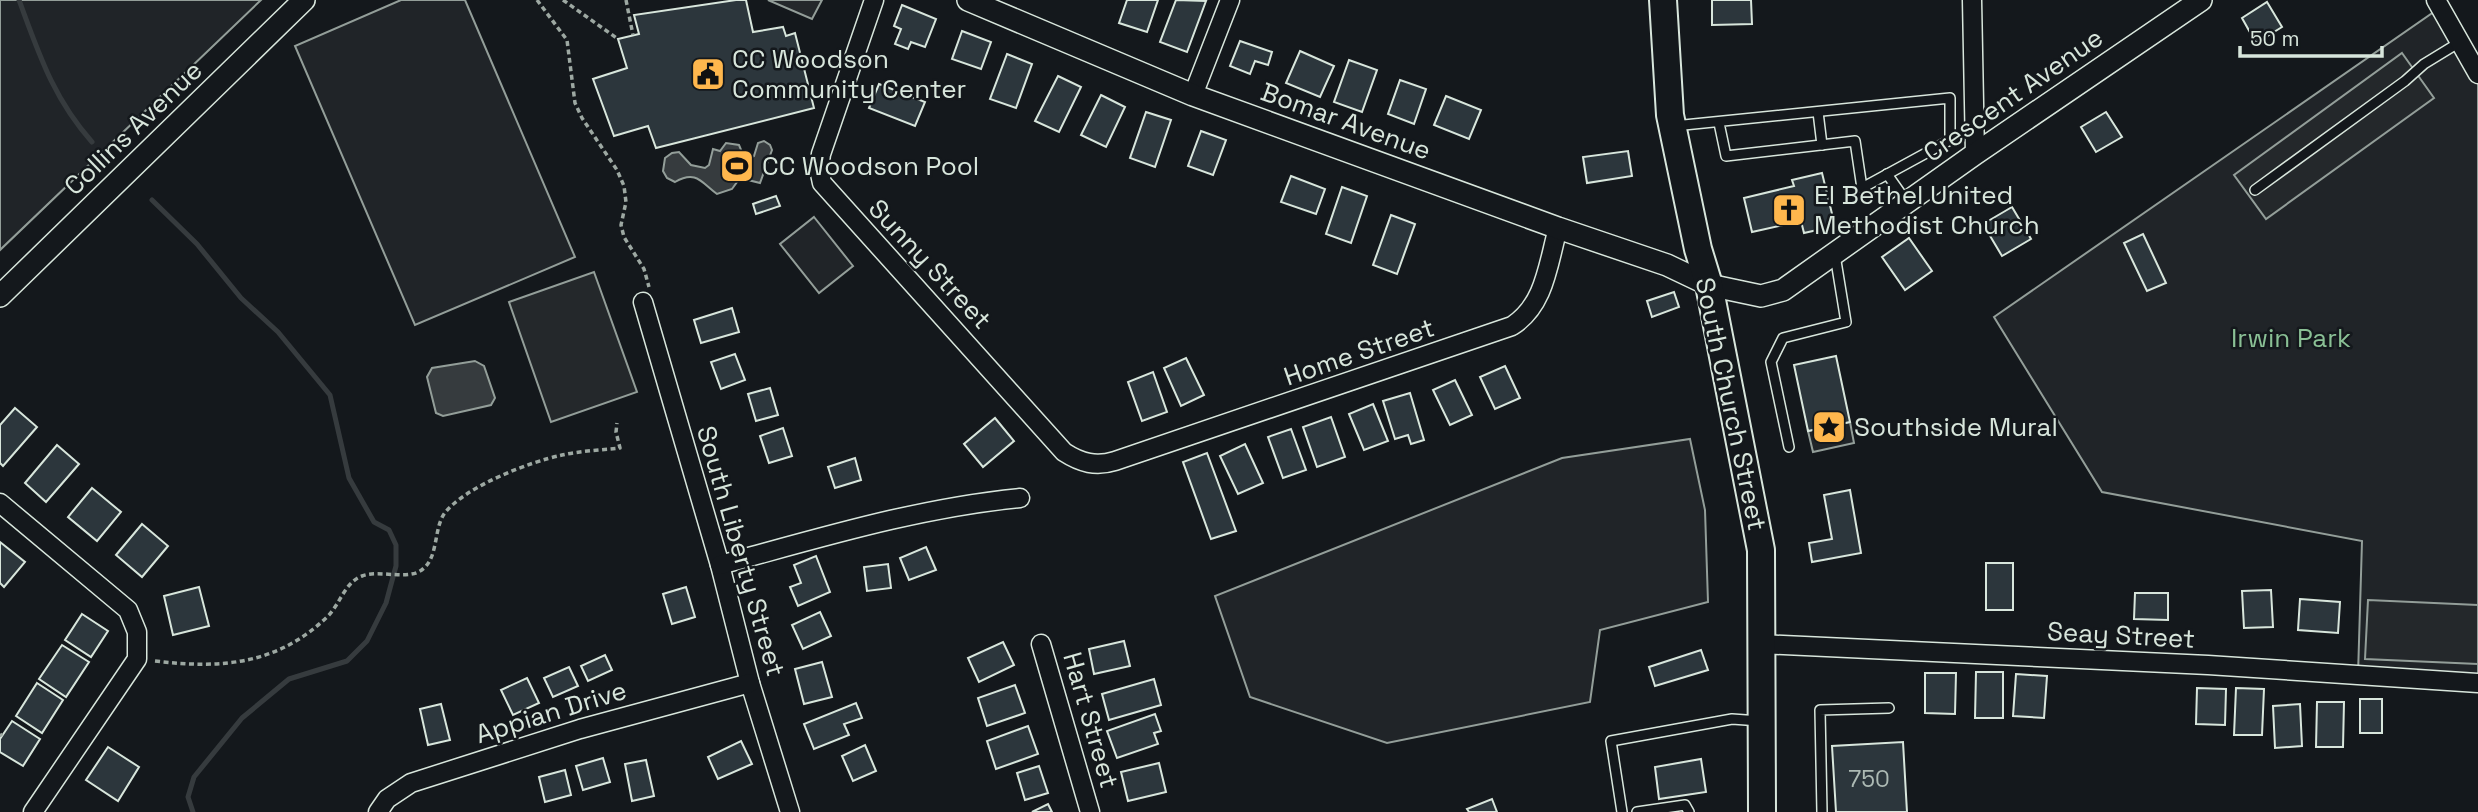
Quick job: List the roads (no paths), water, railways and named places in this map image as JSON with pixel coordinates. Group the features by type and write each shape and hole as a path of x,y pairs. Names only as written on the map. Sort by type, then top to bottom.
{"main road":[{"name":"South Church Street","path":"1663,0 1672,126 1698,249 1709,285 1762,550 1762,812"}],"street":[{"name":"Collins Avenue","path":"0,296 304,0"},
{"name":"Sunny Street","path":"874,0 821,153 819,169 822,183 1064,452 1091,464 1115,461"},
{"name":"Bomar Avenue","path":"968,0 1192,95 1558,229 1667,265 1709,285"},
{"path":"1192,95 1230,0"},
{"path":"1972,0 1975,154"},
{"name":"Crescent Avenue","path":"1709,285 1761,296 1783,290 1975,154 2201,0"},
{"path":"2437,0 2478,74"},
{"name":"Home Street","path":"1115,461 1512,326 1529,313 1540,295 1558,229"},
{"name":"South Liberty Street","path":"643,302 720,565 750,683 790,812"},
{"path":"720,565 896,518 964,503 1020,498"},
{"path":"0,503 128,610 138,632 136,659 33,812"},
{"name":"Hart Street","path":"1041,643 1090,812"},
{"name":"Seay Street","path":"1761,645 2222,666 2478,683"},
{"name":"Appian Drive","path":"378,812 387,799 411,783 580,729 750,683"}],"lane":[{"path":"2255,190 2405,81 2424,64 2460,41"},
{"path":"1672,126 1950,99 1950,139 1862,188 1855,141 1726,156 1719,122"},
{"path":"1818,112 1822,145"},
{"path":"1887,174 1907,202"},
{"path":"1789,447 1771,362 1783,338 1846,322 1839,264 1835,254"},
{"path":"1822,812 1820,710 1889,708"},
{"path":"1622,812 1611,741 1732,719 1761,721"},
{"path":"1637,812 1685,805 1689,812"}],"waterway":[{"path":"19,0 57,92 92,142"},
{"path":"152,200 197,244 241,298 278,332 330,395 349,478 374,522 389,530 396,545 396,566 386,603 367,641 347,661 289,679 242,718 194,777 188,797 193,812"}],"place":[{"name":"CC Woodson Community Center","path":"708,74"},
{"name":"CC Woodson Pool","path":"737,166"},
{"name":"El Bethel United Methodist Church","path":"1789,210"},
{"name":"Southside Mural","path":"1829,427"}],"park label":[{"name":"Irwin Park","path":"2291,338"}]}
